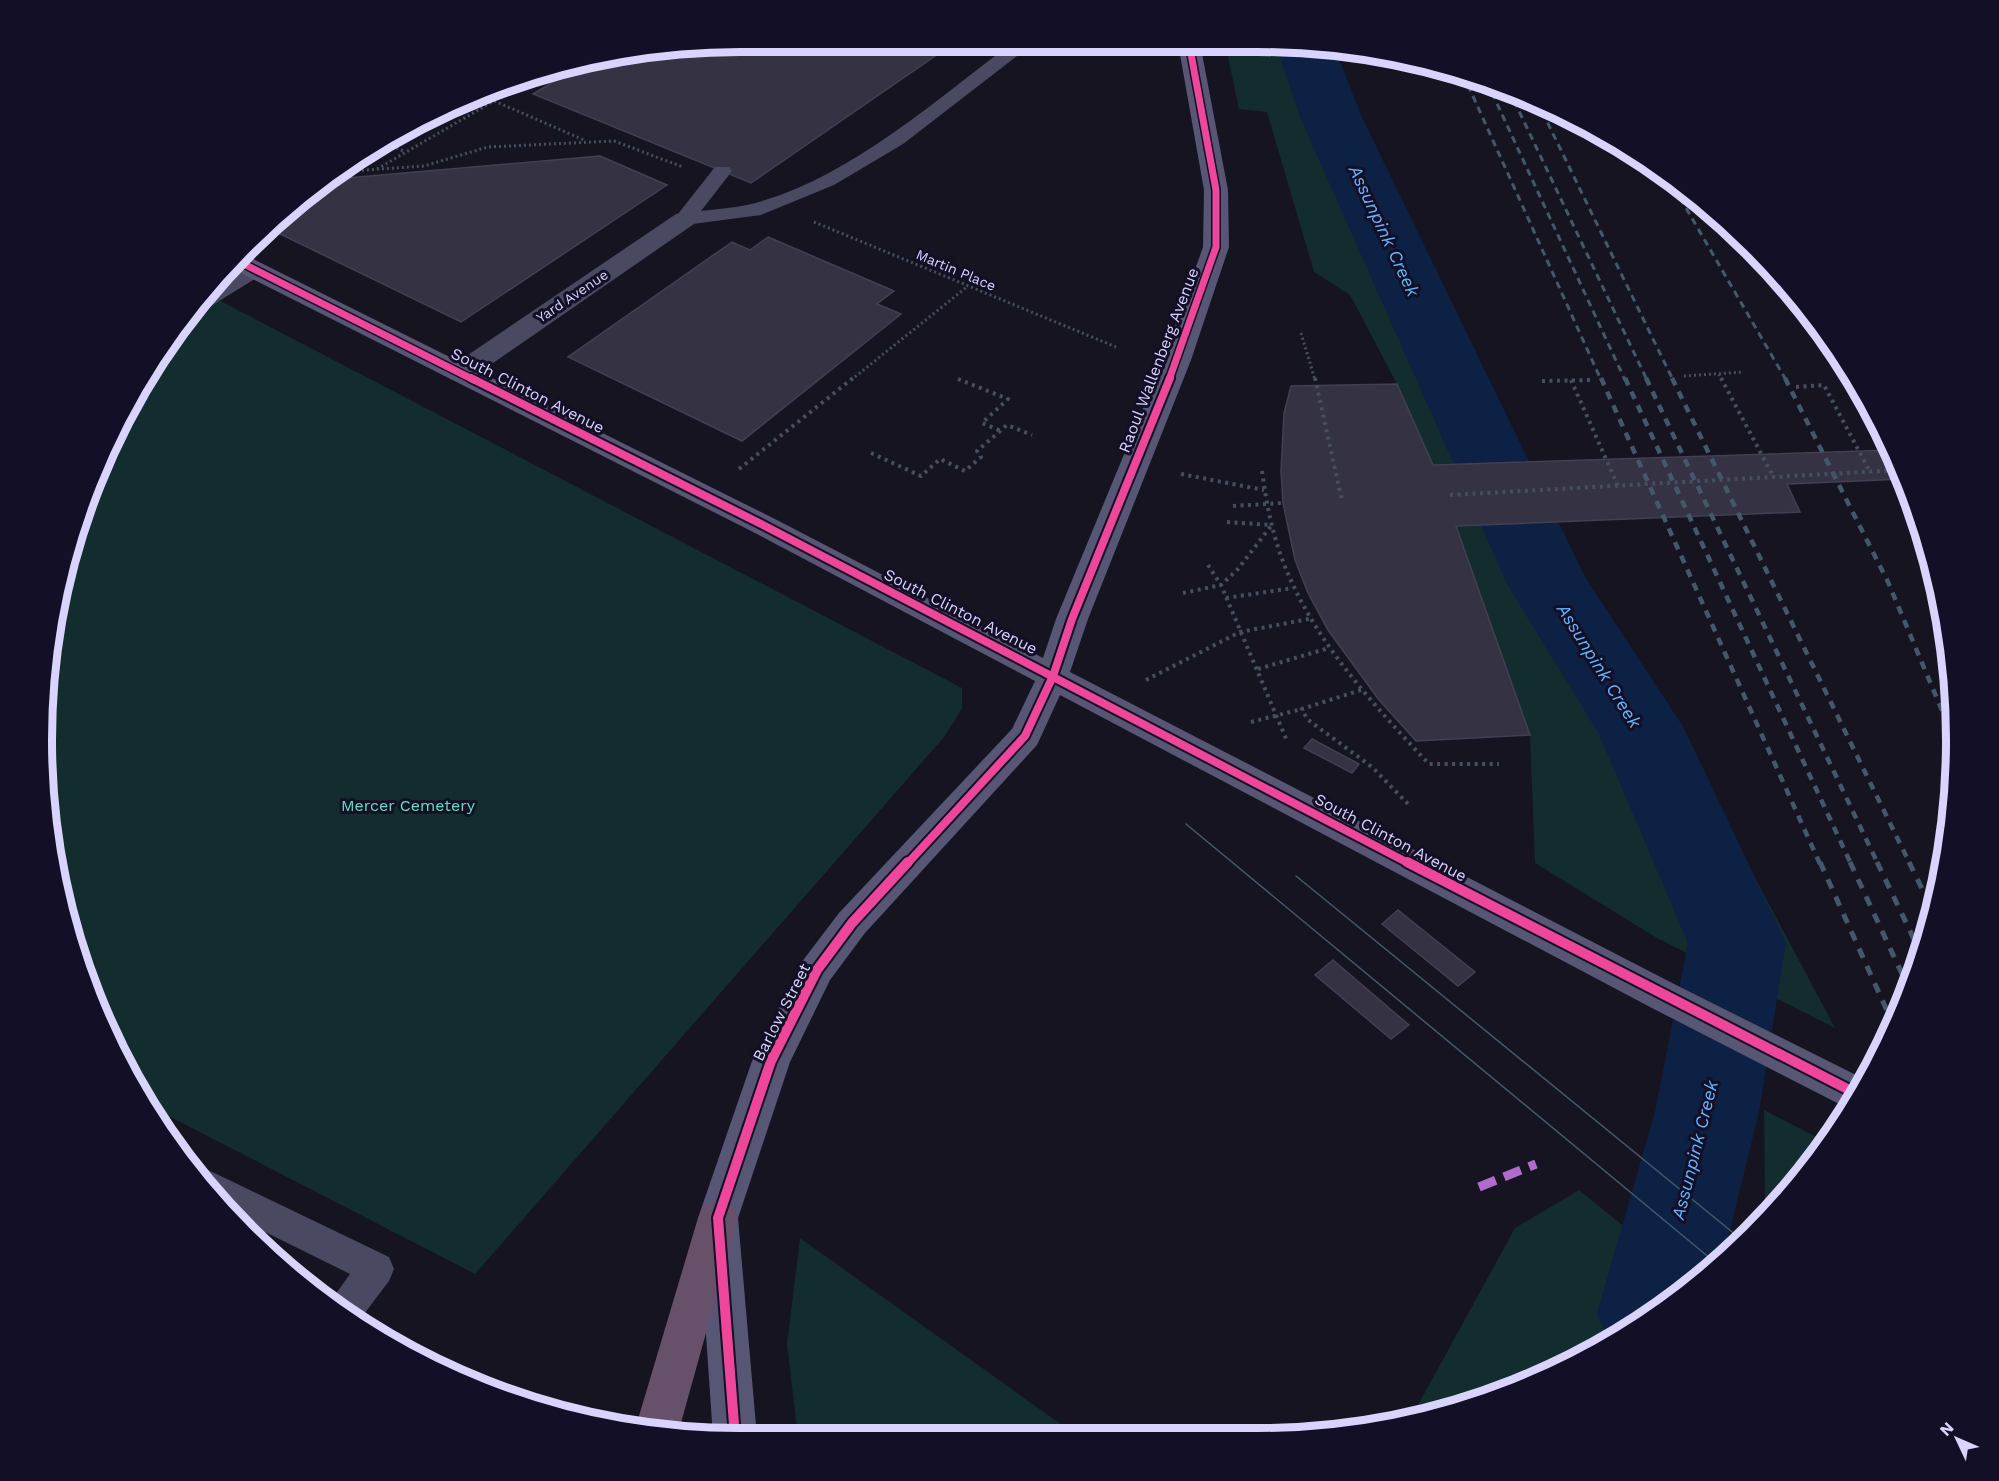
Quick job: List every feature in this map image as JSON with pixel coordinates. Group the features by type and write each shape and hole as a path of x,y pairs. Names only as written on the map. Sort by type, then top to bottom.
{"highway":[{"path":"659,1424 718,1218"}],"street":[{"name":"Raoul Wallenberg Avenue","path":"1053,676 1072,619 1177,360 1216,248 1216,190 1191,53"},
{"name":"Yard Avenue","path":"460,373 690,211"},
{"name":"South Clinton Avenue","path":"245,265 765,526 1663,996 1850,1091"},
{"name":"Barlow Street","path":"734,1428 718,1218 771,1061 817,970 852,923 1025,736 1053,676"}],"lane":[{"path":"690,211 752,210 794,196 861,163 1010,53"},
{"path":"713,170 724,196 690,211 681,189 713,170"},
{"path":"237,1209 376,1269 348,1306"}],"path":[{"path":"490,100 588,142"},
{"path":"376,169 492,102"},
{"path":"354,171 424,166 488,147 614,141 713,170"},
{"path":"394,147 405,152"},
{"path":"739,469 968,286"},
{"path":"1300,333 1317,385 1342,501"},
{"path":"1684,376 1744,372"},
{"path":"1719,374 1774,478"},
{"path":"958,379 1008,399 982,423 1001,431"},
{"path":"1571,380 1618,486"},
{"path":"1542,381 1590,380"},
{"path":"1796,387 1824,385 1870,472"},
{"path":"871,453 921,476 940,459 965,471 981,457 978,451 1007,425 1032,435"},
{"path":"1262,471 1273,538 1293,588 1309,619 1361,690 1429,764 1499,764"},
{"path":"1450,495 1891,471"},
{"path":"1181,474 1264,490"},
{"path":"1233,506 1283,503"},
{"path":"1227,522 1271,525"},
{"path":"1183,593 1221,585 1238,569 1271,525"},
{"path":"1208,565 1221,585 1287,741"},
{"path":"1226,598 1293,588"},
{"path":"1139,684 1240,632 1309,619"},
{"path":"1258,669 1329,648"},
{"path":"1251,722 1361,690"},
{"path":"1370,700 1379,700"},
{"path":"1302,709 1307,719 1372,766 1410,807"}],"green space":[{"path":"1227,53 1329,56 1364,153 1523,462 1433,465 1397,384 1350,295 1314,272 1267,112 1239,109"},
{"name":"Mercer Cemetery","path":"214,298 962,688 962,709 944,737 475,1274 162,1113 123,1045 89,962 76,919 58,830 52,740 58,651 66,606 89,519 123,436 168,358"},
{"path":"1553,522 1728,827 1835,1028 1657,938 1535,863 1530,735 1456,526"},
{"path":"1764,1110 1819,1139 1765,1206"},
{"path":"1579,1190 1687,1278 1641,1313 1563,1358 1480,1392 1415,1410 1515,1228"},
{"path":"800,1238 1066,1428 797,1428 787,1344"}],"building":[{"path":"740,53 940,53 751,183 533,94 564,75 651,58"},
{"path":"600,156 667,185 461,322 277,232 344,178"},
{"path":"768,237 894,291 877,304 901,314 742,441 568,357 732,242 750,250"},
{"path":"1397,384 1433,465 1882,450 1895,479 1787,484 1800,512 1456,526 1530,735 1416,741 1379,700 1328,630 1308,593 1295,560 1283,503 1281,471 1284,413 1291,386"},
{"path":"1312,739 1359,764 1352,773 1304,748"},
{"path":"1398,910 1475,972 1458,986 1382,924"},
{"path":"1333,960 1409,1025 1391,1039 1315,975"}],"waterway":[{"name":"Assunpink Creek","path":"1308,54 1331,117 1548,584 1640,728 1737,943 1707,1112 1656,1302"}],"tram line":[{"path":"1186,824 1711,1259"},
{"path":"1296,876 1736,1235"}],"railway":[{"path":"1468,85 1601,380"},
{"path":"1492,94 1625,380"},
{"path":"1515,102 1647,380"},
{"path":"1544,114 1673,380"},
{"path":"1680,197 1786,380"},
{"path":"1601,378 1820,864"},
{"path":"1625,378 1851,864"},
{"path":"1646,378 1878,864"},
{"path":"1672,378 1910,864"},
{"path":"1785,378 1888,582 1946,719"},
{"path":"1820,862 1889,1015"},
{"path":"1850,862 1904,978"},
{"path":"1877,862 1916,943"},
{"path":"1909,862 1927,900"}],"marked path":[{"path":"1479,1187 1536,1164"}],"cycle path":[{"path":"734,1428 718,1218 771,1061 817,970 852,923 1025,736 1053,676 1072,619 1177,360 1216,247 1216,190 1191,53"},
{"path":"244,264 765,526 1663,996 1850,1091"}]}
